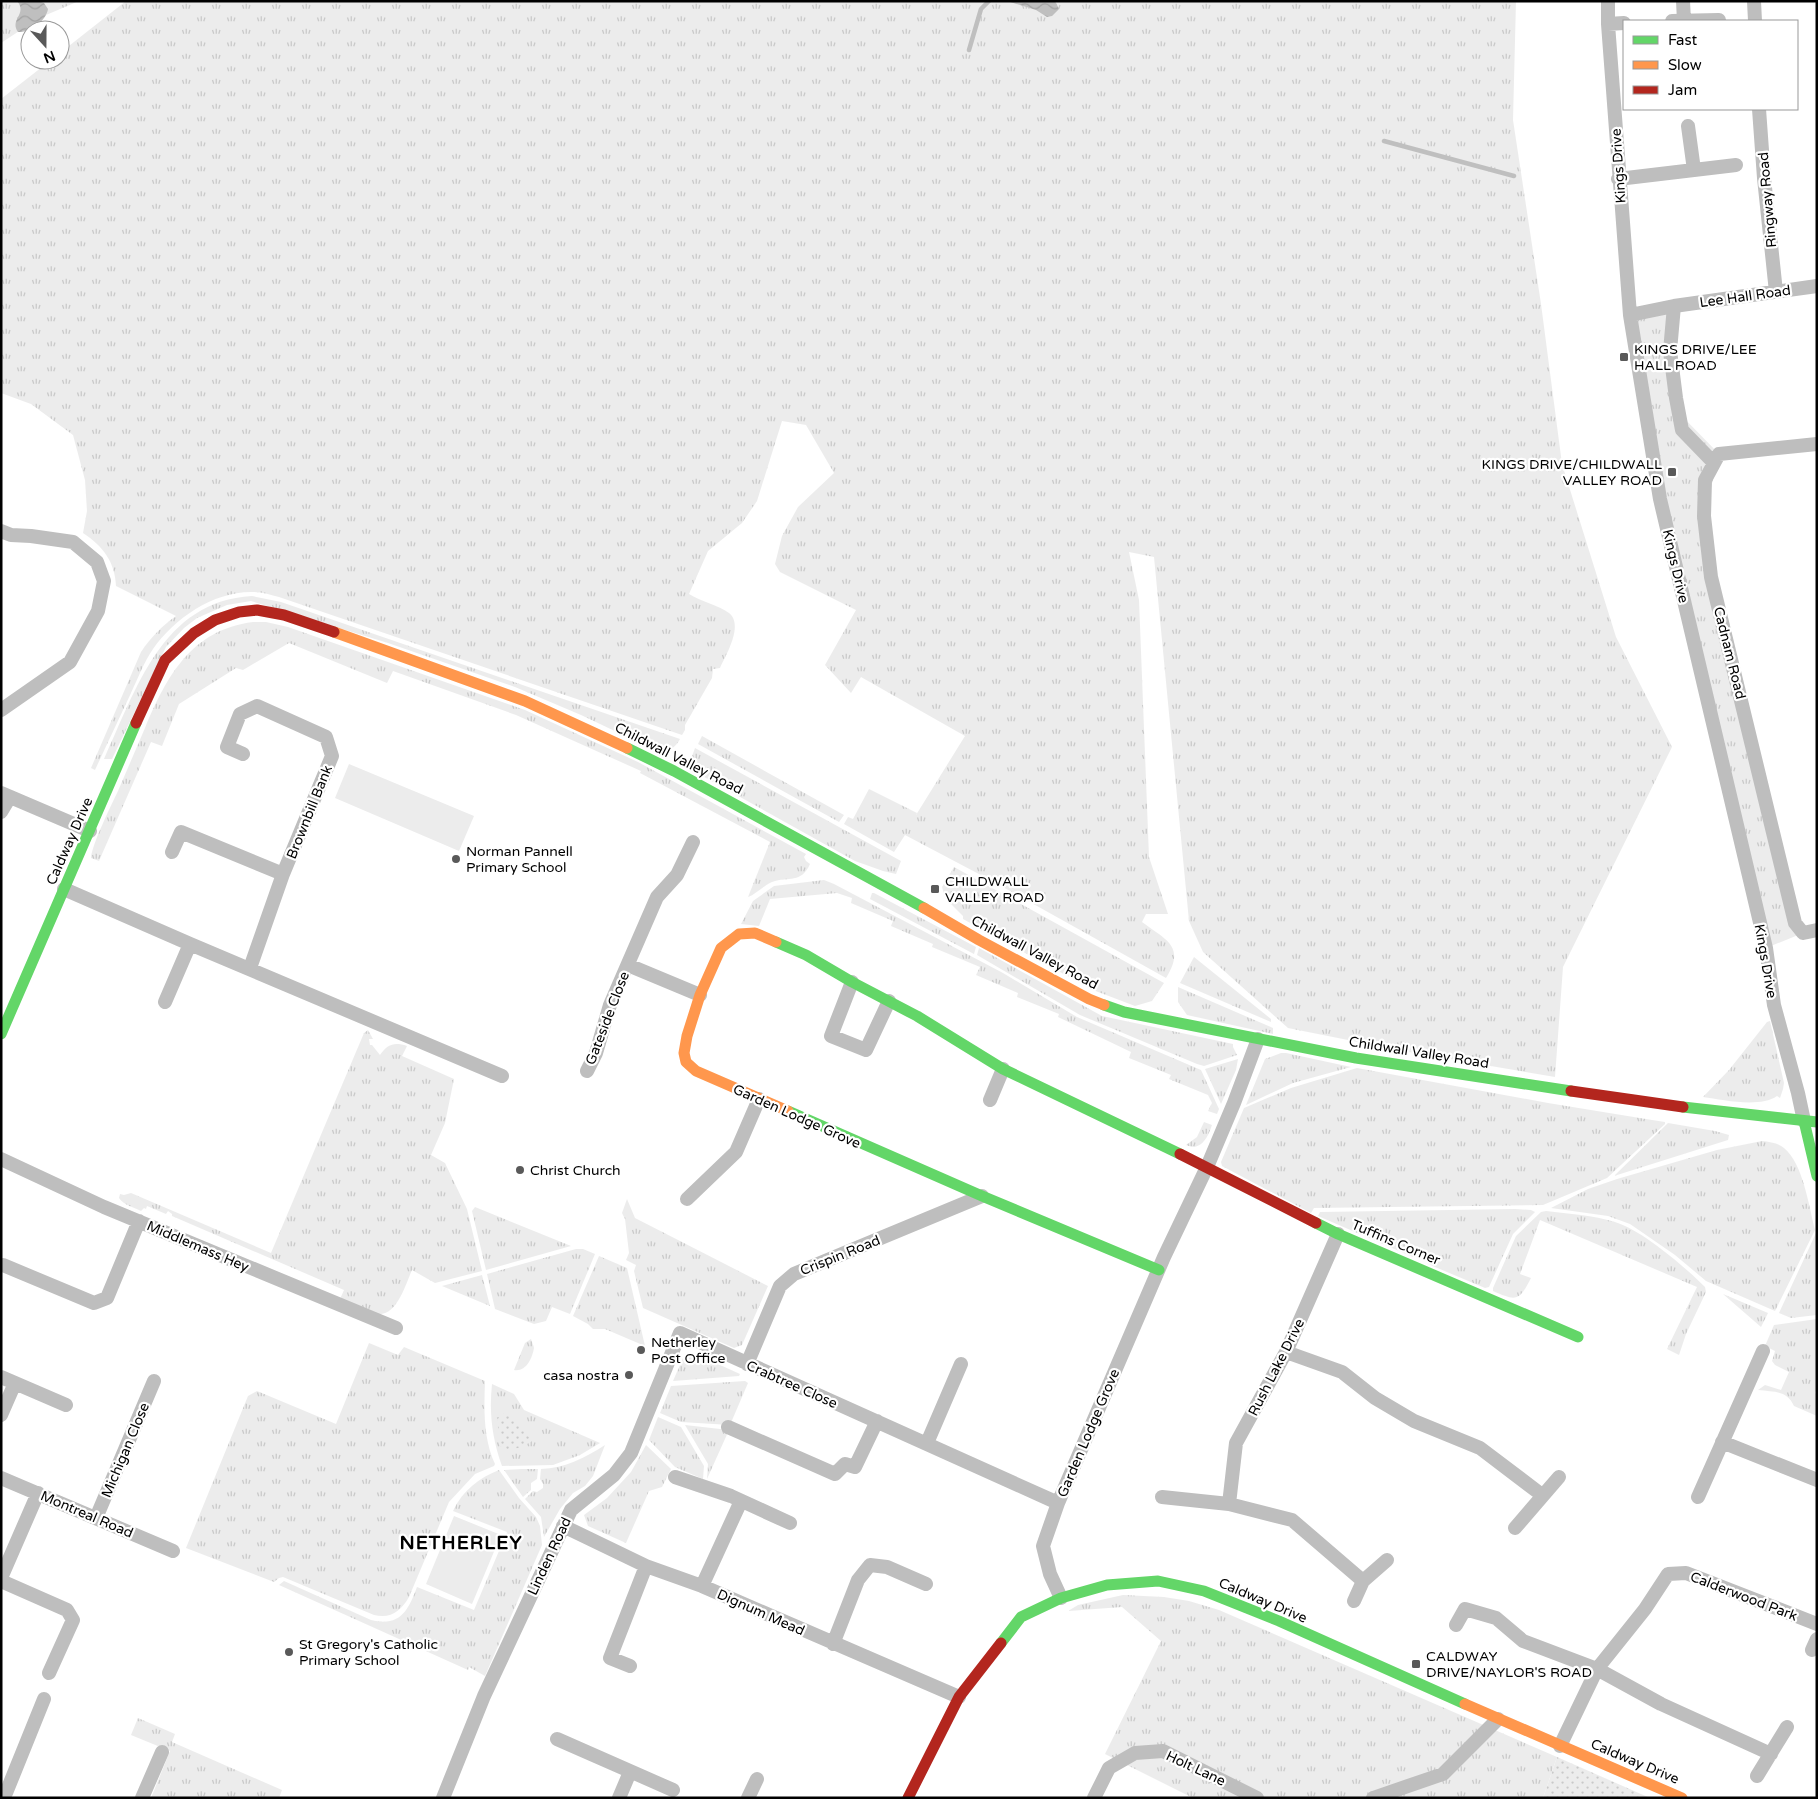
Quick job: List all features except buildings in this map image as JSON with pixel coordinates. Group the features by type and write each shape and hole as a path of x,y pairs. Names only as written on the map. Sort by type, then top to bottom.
{"street":[{"name":"Kings Drive","path":"1608,1 1618,179 1630,315 1660,499 1766,948 1774,1005 1798,1093 1810,1122"},
{"path":"1683,1 1684,20"},
{"path":"1754,1 1755,20"},
{"path":"1608,24 1623,24"},
{"name":"Ringway Road","path":"1759,110 1776,292"},
{"path":"1688,126 1694,170"},
{"path":"1618,179 1736,165"},
{"name":"Lee Hall Road","path":"1630,315 1674,306 1817,286"},
{"path":"1674,306 1670,351 1682,430 1713,462 1718,454 1817,444"},
{"name":"Cadnam Road","path":"1713,462 1704,480 1704,516 1711,577 1795,923 1803,933 1817,930"},
{"path":"1,531 11,535 73,542 97,562 104,581 98,611 70,662 1,710"},
{"name":"Childwall Valley Road","path":"166,660 194,632 216,620 238,612 257,610 284,615 394,653 524,701 601,735 674,771 1089,999 1124,1012 1356,1058 1432,1071 1544,1086 1669,1106 1696,1108 1767,1119 1810,1122"},
{"name":"Caldway Drive","path":"1,1034 154,679 166,660"},
{"name":"Brownbill Bank","path":"243,754 227,747 240,714 257,706 326,738 332,756 283,874 250,968"},
{"path":"1,812 6,795 90,831"},
{"path":"172,852 181,832 283,874"},
{"name":"Gateside Close","path":"587,1072 596,1053 610,1005 657,897 677,875 693,842"},
{"path":"64,889 502,1076"},
{"name":"Garden Lodge Grove","path":"1159,1270 982,1196 696,1071 686,1062 684,1054 686,1036 700,995 721,948 739,934 755,933 806,955 852,982 917,1016 1003,1069 1207,1167"},
{"path":"164,1002 190,944"},
{"name":"Gateside Close","path":"628,965 700,995"},
{"path":"852,982 831,1036 866,1050 889,1001"},
{"name":"Garden Lodge Grove","path":"1061,1598 1050,1574 1043,1546 1058,1503 1159,1270 1207,1167 1258,1039"},
{"path":"990,1100 1003,1069"},
{"path":"687,1199 736,1152 759,1099"},
{"path":"1810,1122 1817,1176"},
{"name":"Middlemass Hey","path":"1,1159 139,1221 396,1328"},
{"name":"Tuffins Corner","path":"1207,1167 1338,1234 1578,1337"},
{"name":"Crispin Road","path":"747,1364 780,1286 794,1274 982,1196"},
{"path":"9,1251 2,1267 94,1303 107,1298 139,1221"},
{"name":"Rush Lake Drive","path":"1229,1504 1236,1444 1286,1352 1338,1234"},
{"name":"Crabtree Close","path":"680,1333 1058,1503"},
{"name":"Linden Road","path":"443,1798 484,1696 571,1510 614,1475 631,1453 680,1333"},
{"path":"1698,1497 1763,1351"},
{"path":"1286,1352 1342,1372 1374,1398 1414,1421 1480,1448 1542,1495"},
{"path":"927,1443 961,1364"},
{"path":"1,1377 66,1405"},
{"name":"Michigan Close","path":"96,1518 154,1381"},
{"path":"1,1415 15,1383"},
{"path":"728,1427 836,1474 845,1464 855,1467 878,1421"},
{"path":"1722,1442 1817,1480"},
{"path":"675,1477 790,1523"},
{"path":"1515,1528 1559,1477"},
{"name":"Montreal Road","path":"1,1478 173,1551"},
{"path":"38,1493 1,1580 67,1610 73,1620 49,1673"},
{"path":"1162,1496 1229,1504 1292,1520 1363,1581"},
{"path":"702,1586 741,1502"},
{"name":"Dignum Mead","path":"563,1526 646,1566 702,1586 959,1697"},
{"path":"1354,1601 1363,1581 1387,1560"},
{"path":"833,1644 858,1580 870,1565 887,1567 926,1584"},
{"path":"630,1666 610,1658 646,1566"},
{"name":"Calderwood Park","path":"1560,1746 1598,1669 1645,1609 1668,1574 1686,1573 1817,1624"},
{"name":"Caldway Drive","path":"908,1798 959,1697 1021,1617 1061,1598 1107,1585 1158,1581 1204,1591 1279,1622 1682,1798"},
{"path":"1456,1625 1465,1609 1496,1618 1523,1641 1598,1669 1661,1704 1771,1754"},
{"path":"8,1794 44,1699"},
{"path":"1373,1798 1443,1774 1498,1719"},
{"path":"1758,1776 1787,1727"},
{"path":"557,1739 673,1790"},
{"name":"Holt Lane","path":"1094,1798 1109,1768 1135,1753 1163,1751 1257,1798"},
{"path":"142,1798 162,1752"},
{"path":"619,1798 630,1772"},
{"path":"748,1798 757,1779"}],"green space":[{"path":"1,1 79,1 36,20 20,20 20,30 1,43"},
{"path":"126,1 1516,1 1513,120 1541,304 1562,464 1616,637 1672,747 1563,967 1555,1077 1403,1051 1288,1028 1203,952 1189,921 1154,557 1129,552 1139,600 1149,857 1168,914 1146,914 1142,922 1165,939 1174,951 1172,967 1166,978 994,882 905,835 894,852 844,824 848,817 853,819 869,789 917,813 916,815 965,736 861,677 851,693 825,665 856,610 780,572 775,564 782,536 798,507 834,473 806,425 782,421 757,501 742,523 708,551 689,594 729,613 735,625 726,656 720,668 713,669 712,678 685,725 682,735 279,597 253,592 238,593 210,601 197,608 172,627 153,649 95,770 91,768 141,652 157,632 176,616 116,586 113,569 107,555 83,533 87,511 85,480 73,435 31,404 1,393 1,99 38,70 70,70 70,45"},
{"path":"1674,306 1679,413 1719,454 1704,517 1795,923 1803,933 1766,948 1653,459 1630,315"},
{"path":"252,596 281,602 680,739 670,749 657,751 581,715 515,687 388,643 251,601 227,605 197,618 184,628 166,647 112,759 104,759 141,678 156,654 174,632 195,614 221,602"},
{"path":"253,622 266,622 288,627 525,710 638,762 806,854 804,857 810,864 799,877 772,882 748,897 770,842 640,773 641,771 516,715 393,671 387,683 289,643 243,670 236,668 179,704 162,746 151,742 99,861 91,858 98,835 153,709 172,674 197,645 231,627"},
{"path":"702,736 844,815 839,822 698,744"},
{"path":"695,748 901,861 896,874 855,861 697,773 691,759"},
{"path":"349,764 474,816 459,851 335,798"},
{"path":"954,867 1164,983 1152,1001 1135,1006 1093,990 963,919 963,916 945,898 942,887"},
{"path":"824,880 1003,973 1077,1017 1201,1070 1219,1109 1217,1114 1208,1111 1212,1103 1208,1095 1169,1079 1171,1075 1129,1058 1131,1052 1058,1017 1059,1014 1017,997 1018,993 976,975 980,967 932,947 933,944 891,926 893,921 851,903 852,898 837,893 770,899 759,926 741,924 753,901 774,886"},
{"path":"872,893 976,947 974,954 870,899"},
{"path":"979,948 1102,1016 1233,1044 1237,1055 1204,1066 1197,1064 1080,1015 977,955"},
{"path":"1194,957 1271,1019 1271,1022 1180,983"},
{"path":"1178,987 1273,1028 1273,1034 1187,1015 1178,1002"},
{"path":"1770,1021 1784,1083 1780,1098 1777,1096 1770,1100 1751,1102 1703,1097 1729,1070 1767,1022"},
{"path":"368,1030 373,1039 369,1039 370,1045 380,1055 386,1048 392,1045 407,1046 402,1056 454,1079 445,1123 431,1155 445,1163 467,1209 482,1271 435,1283 412,1270 404,1290 395,1305 384,1314 377,1314 340,1299 344,1290 172,1216 168,1211 166,1214 147,1206 146,1209 144,1208 141,1211 126,1204 119,1198 120,1194 131,1193 271,1253 364,1033"},
{"path":"1281,1053 1351,1067 1293,1083 1246,1105 1265,1059"},
{"path":"1238,1059 1236,1070 1221,1104 1205,1069"},
{"path":"1357,1068 1665,1122 1665,1124 1607,1178 1543,1205 1314,1208 1311,1213 1222,1166 1221,1162 1244,1108 1291,1088"},
{"path":"1204,1122 1212,1125 1203,1142 1196,1147 1186,1145 1197,1137"},
{"path":"1668,1123 1715,1131 1729,1135 1728,1140 1614,1176"},
{"path":"1762,1141 1782,1146 1791,1155 1801,1174 1815,1230 1775,1311 1706,1281 1675,1255 1630,1224 1608,1216 1551,1208 1588,1189 1617,1179 1717,1150"},
{"path":"627,1199 635,1218 768,1286 742,1345 734,1348 643,1308 634,1271 636,1265 626,1260 629,1253 625,1219 622,1213"},
{"path":"475,1207 571,1246 486,1270 472,1211"},
{"path":"1515,1209 1535,1212 1513,1234 1489,1287 1485,1288 1428,1264 1425,1256 1417,1253 1413,1257 1318,1216 1320,1212"},
{"path":"1546,1211 1598,1218 1626,1226 1663,1250 1705,1287 1706,1292 1686,1334 1679,1355 1667,1349 1697,1287 1540,1220 1520,1274 1531,1278 1523,1292 1512,1298 1493,1291 1516,1236 1541,1212"},
{"path":"1816,1233 1817,1315 1791,1318 1779,1313"},
{"path":"576,1249 583,1249 595,1254 570,1314 552,1307 546,1321 534,1324 495,1309 487,1274"},
{"path":"599,1256 627,1268 645,1346 605,1329 593,1329 573,1316"},
{"path":"482,1275 490,1306 442,1286"},
{"path":"1723,1294 1768,1313 1761,1327"},
{"path":"1817,1319 1817,1389 1815,1393 1817,1394 1817,1416 1794,1406 1784,1394 1758,1390 1765,1385 1781,1390 1789,1372 1775,1365 1772,1361 1775,1351 1765,1346 1774,1325"},
{"path":"531,1339 534,1348 530,1360 522,1369 514,1370 525,1343"},
{"path":"369,1343 398,1355 404,1347 485,1381 486,1434 495,1464 475,1474 449,1502 409,1597 403,1606 390,1615 374,1615 283,1577 274,1582 186,1548 248,1396 257,1391 336,1424"},
{"path":"691,1354 698,1355 740,1374 739,1376 673,1381 683,1358"},
{"path":"745,1381 748,1383 730,1425 681,1422 660,1413 671,1386"},
{"path":"492,1384 514,1394 524,1410 600,1443 580,1455 553,1465 502,1466 492,1425"},
{"path":"506,1412 513,1416 532,1441 512,1449 500,1446 497,1418"},
{"path":"658,1417 681,1427 704,1466 703,1479 675,1467 649,1440"},
{"path":"685,1425 729,1430 707,1479 708,1464"},
{"path":"605,1445 593,1476 585,1486 573,1493 560,1509 544,1537 541,1517 525,1499 533,1491 537,1492 543,1488 540,1479 541,1469 558,1467 574,1462"},
{"path":"646,1445 671,1469 662,1487 649,1491 626,1543 588,1526 584,1515 607,1498 631,1472"},
{"path":"538,1469 537,1479 531,1483 531,1490 523,1497 504,1470"},
{"path":"499,1470 519,1498 536,1517 540,1526 542,1545 485,1676 469,1667 468,1670 279,1585 284,1581 371,1620 381,1622 396,1619 402,1615 417,1587 474,1610 507,1532 453,1511 472,1486"},
{"path":"454,1516 501,1535 472,1604 426,1584"},
{"path":"1123,1595 1164,1597 1189,1601 1219,1610 1557,1757 1543,1798 1193,1798 1105,1754 1161,1641 1122,1607 1068,1611 1078,1605"},
{"path":"138,1718 175,1734 172,1742 282,1790 279,1798 151,1798 170,1751 131,1735"},
{"path":"1557,1757 1650,1798 1543,1798"}],"water":[{"path":"17,1 38,1 44,3 48,9 42,20 20,20 20,32 18,32 16,23 21,10"},
{"path":"1007,1 1055,1 1059,9 1052,16 1047,17 1036,10"}],"waterway":[{"path":"969,50 981,9 989,1"},
{"path":"1384,141 1514,176"}],"traffic: fast":[{"path":"1,1034 136,723"},
{"path":"627,748 674,771 924,908"},
{"path":"776,942 806,955 852,982 917,1016 1003,1069 1180,1154"},
{"path":"1104,1005 1124,1012 1356,1058 1571,1091"},
{"path":"1683,1107 1817,1122"},
{"path":"788,1111 982,1196 1159,1270"},
{"path":"1804,1121 1817,1176"},
{"path":"1316,1223 1578,1337"},
{"path":"1001,1643 1021,1617 1061,1598 1107,1585 1158,1581 1204,1591 1279,1621 1465,1704"}],"traffic: slow":[{"path":"334,632 525,701 627,748"},
{"path":"924,908 979,940 1089,999 1104,1005"},
{"path":"776,942 755,933 739,934 721,948 700,995 687,1036 684,1053 686,1062 696,1071 788,1111"},
{"path":"1465,1704 1682,1798"}],"traffic: jam":[{"path":"136,723 165,660 194,633 215,620 239,612 257,610 284,615 334,632"},
{"path":"1571,1091 1683,1107"},
{"path":"1180,1154 1316,1223"},
{"path":"908,1798 959,1697 1001,1643"}],"place":[{"name":"KINGS DRIVE/LEE HALL ROAD","path":"1624,357"},
{"name":"KINGS DRIVE/CHILDWALL VALLEY ROAD","path":"1672,472"},
{"name":"Norman Pannell Primary School","path":"456,859"},
{"name":"CHILDWALL VALLEY ROAD","path":"935,889"},
{"name":"Christ Church","path":"520,1170"},
{"name":"Netherley Post Office","path":"641,1350"},
{"name":"casa nostra","path":"629,1375"},
{"name":"St Gregory's Catholic Primary School","path":"289,1652"},
{"name":"CALDWAY DRIVE/NAYLOR'S ROAD","path":"1416,1664"}],"district":[{"name":"NETHERLEY","path":"461,1542"}]}
